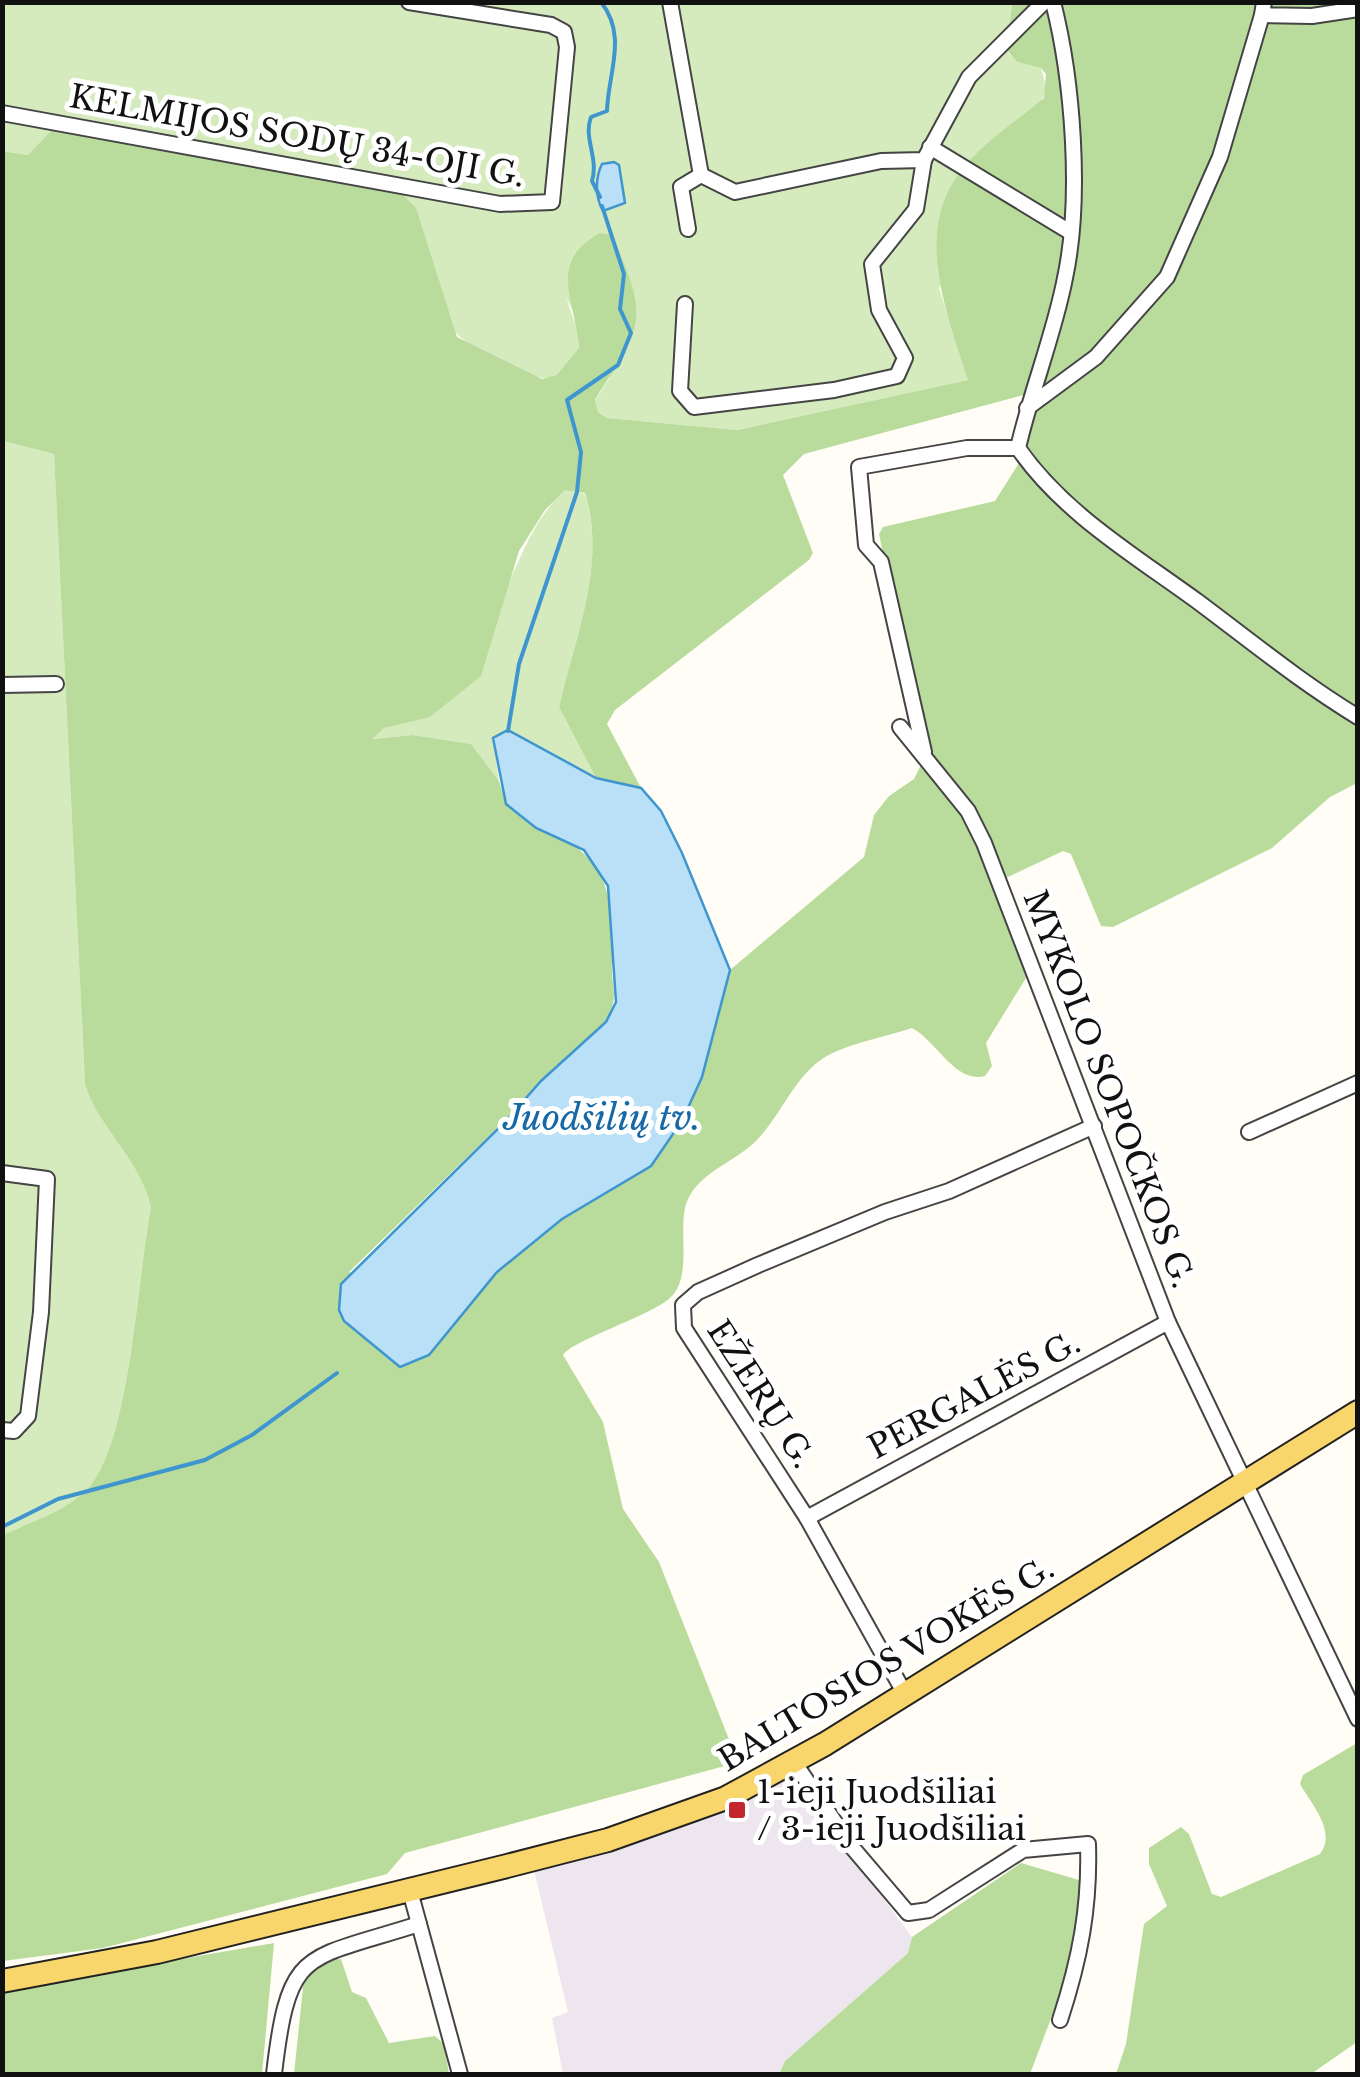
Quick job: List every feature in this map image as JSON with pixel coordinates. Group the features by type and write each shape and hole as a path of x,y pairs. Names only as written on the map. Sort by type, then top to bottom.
{"main road":[{"name":"BALTOSIOS VOKĖS G.","path":"2,1981 158,1952 674,1820 794,1762 1358,1412"}],"street":[{"name":"KELMIJOS SODŲ 34-OJI G.","path":"2,113 500,204 552,202 567,47 564,32 551,25 409,2"},
{"path":"670,2 701,175"},
{"path":"686,304 680,391 694,408 834,390 897,376 906,358 879,310 872,264 916,209 927,154 969,78 1044,2"},
{"path":"1053,2 1071,130 1070,232 1066,277 1018,448 1039,478 1110,540 1287,673 1358,717"},
{"path":"1027,408 1096,357 1167,277 1220,156 1263,9 1312,16 1358,9"},
{"path":"701,175 729,190 744,191 843,167 927,154 1070,232"},
{"path":"688,229 681,187 701,175"},
{"path":"925,758 880,562 866,545 859,467 967,448 1018,448"},
{"path":"2,685 56,684"},
{"name":"MYKOLO SOPOČKOS G.","path":"900,727 968,811 984,842 1168,1322 1358,1719"},
{"path":"1249,1132 1358,1083"},
{"name":"EŽERŲ G.","path":"905,1694 807,1518 684,1328 682,1305 698,1292 758,1265 885,1212 948,1192 1094,1126"},
{"path":"2,1173 47,1179 41,1312 28,1416 14,1430 2,1430"},
{"name":"PERGALĖS G.","path":"807,1518 1168,1322"},
{"path":"794,1762 852,1846 908,1913 930,1910 1023,1850 1088,1844 1090,1893 1082,1954 1060,2020"},
{"path":"410,1890 460,2074"},
{"path":"274,2074 286,1994 303,1967 330,1952 418,1924"}],"shaded area":[{"path":"789,1773 912,1937 908,1953 785,2061 779,2074 563,2074 552,2018 568,2012 533,1866"}],"green space":[{"path":"2,3 1012,3 1007,51 1017,62 1041,68 1047,90 939,288 968,380 737,430 607,418 598,412 595,401 610,377 566,298 578,331 579,348 560,373 549,378 534,376 480,350 452,328 28,155 3,151"},
{"path":"1012,3 1357,5 1357,783 1330,797 1272,848 1113,927 1101,926 1071,854 1063,851 991,885 1029,973 986,1043 992,1066 985,1076 964,1074 912,1028 827,1056 801,1080 756,1141 705,1178 689,1196 681,1279 670,1298 581,1342 563,1355 603,1422 623,1509 659,1562 736,1757 732,1764 405,1853 387,1874 103,1948 3,1961 3,1535 72,1502 90,1486 104,1463 124,1394 151,1208 138,1174 85,1084 54,454 3,441 2,151 28,155 56,126 400,192 416,208 457,337 542,379 557,375 579,348 568,285 573,257 600,233 612,235 632,286 636,321 623,354 595,400 598,412 607,418 737,430 968,380 942,295 937,238 941,210 952,184 971,159 1044,98 1046,74 1041,68 1017,62 1007,50","holes":["1038,391 1019,463 995,501 883,527 879,534 925,757 914,779 889,796 874,815 864,857 730,970 702,1077 611,1191 562,1219 497,1272 463,1311 349,1272 606,1022 613,1005 609,900 592,862 559,835 506,804 499,781 471,744 413,735 372,739 384,728 430,717 481,676 519,551 545,510 565,490 585,493 591,520 591,573 559,707 596,778 641,788 607,724 615,710 809,560 813,553 783,475 804,454"]},
{"path":"3,441 54,454 85,1084 132,1159 151,1208 124,1394 104,1462 90,1486 72,1502 3,1535"},
{"path":"565,489 585,494 592,547 586,601 559,707 596,778 508,730 493,738 499,781 471,744 413,735 370,739 383,728 430,716 494,611 535,528"},
{"path":"1357,1743 1357,2042 1311,2074 1116,2074 1126,2044 1144,1924 1167,1906 1149,1864 1149,1848 1181,1827 1189,1834 1212,1894 1221,1897 1320,1854 1326,1837 1300,1784 1303,1775"},
{"path":"1021,1863 1079,1880 1078,1947 1030,2074 779,2074 785,2061 908,1953 912,1937"},
{"path":"274,1943 262,2074 3,2074 2,1990"},
{"path":"341,1959 352,1992 366,1998 389,2043 435,2036 444,2044 449,2074 294,2074 304,1978 325,1961"}],"water":[{"path":"602,164 619,165 625,203 603,211 597,194 598,175"},
{"name":"Juodšilių tv.","path":"508,730 596,778 641,788 661,811 682,853 730,970 702,1077 682,1121 651,1166 562,1219 497,1272 429,1355 400,1367 344,1321 339,1310 341,1284 506,1121 541,1081 606,1022 616,1002 608,886 584,850 536,828 506,804 493,738"}],"waterway":[{"path":"600,197 592,181 589,125 591,117 607,111 615,41 609,15 601,2"},
{"path":"508,731 519,664 577,492 581,452 567,400 618,365 631,333 620,309 624,274 602,206"},
{"path":"2,1527 58,1499 205,1460 252,1435 337,1373"}],"place":[{"name":"1-ieji Juodšiliai / 3-ieji Juodšiliai","path":"737,1810"}]}
